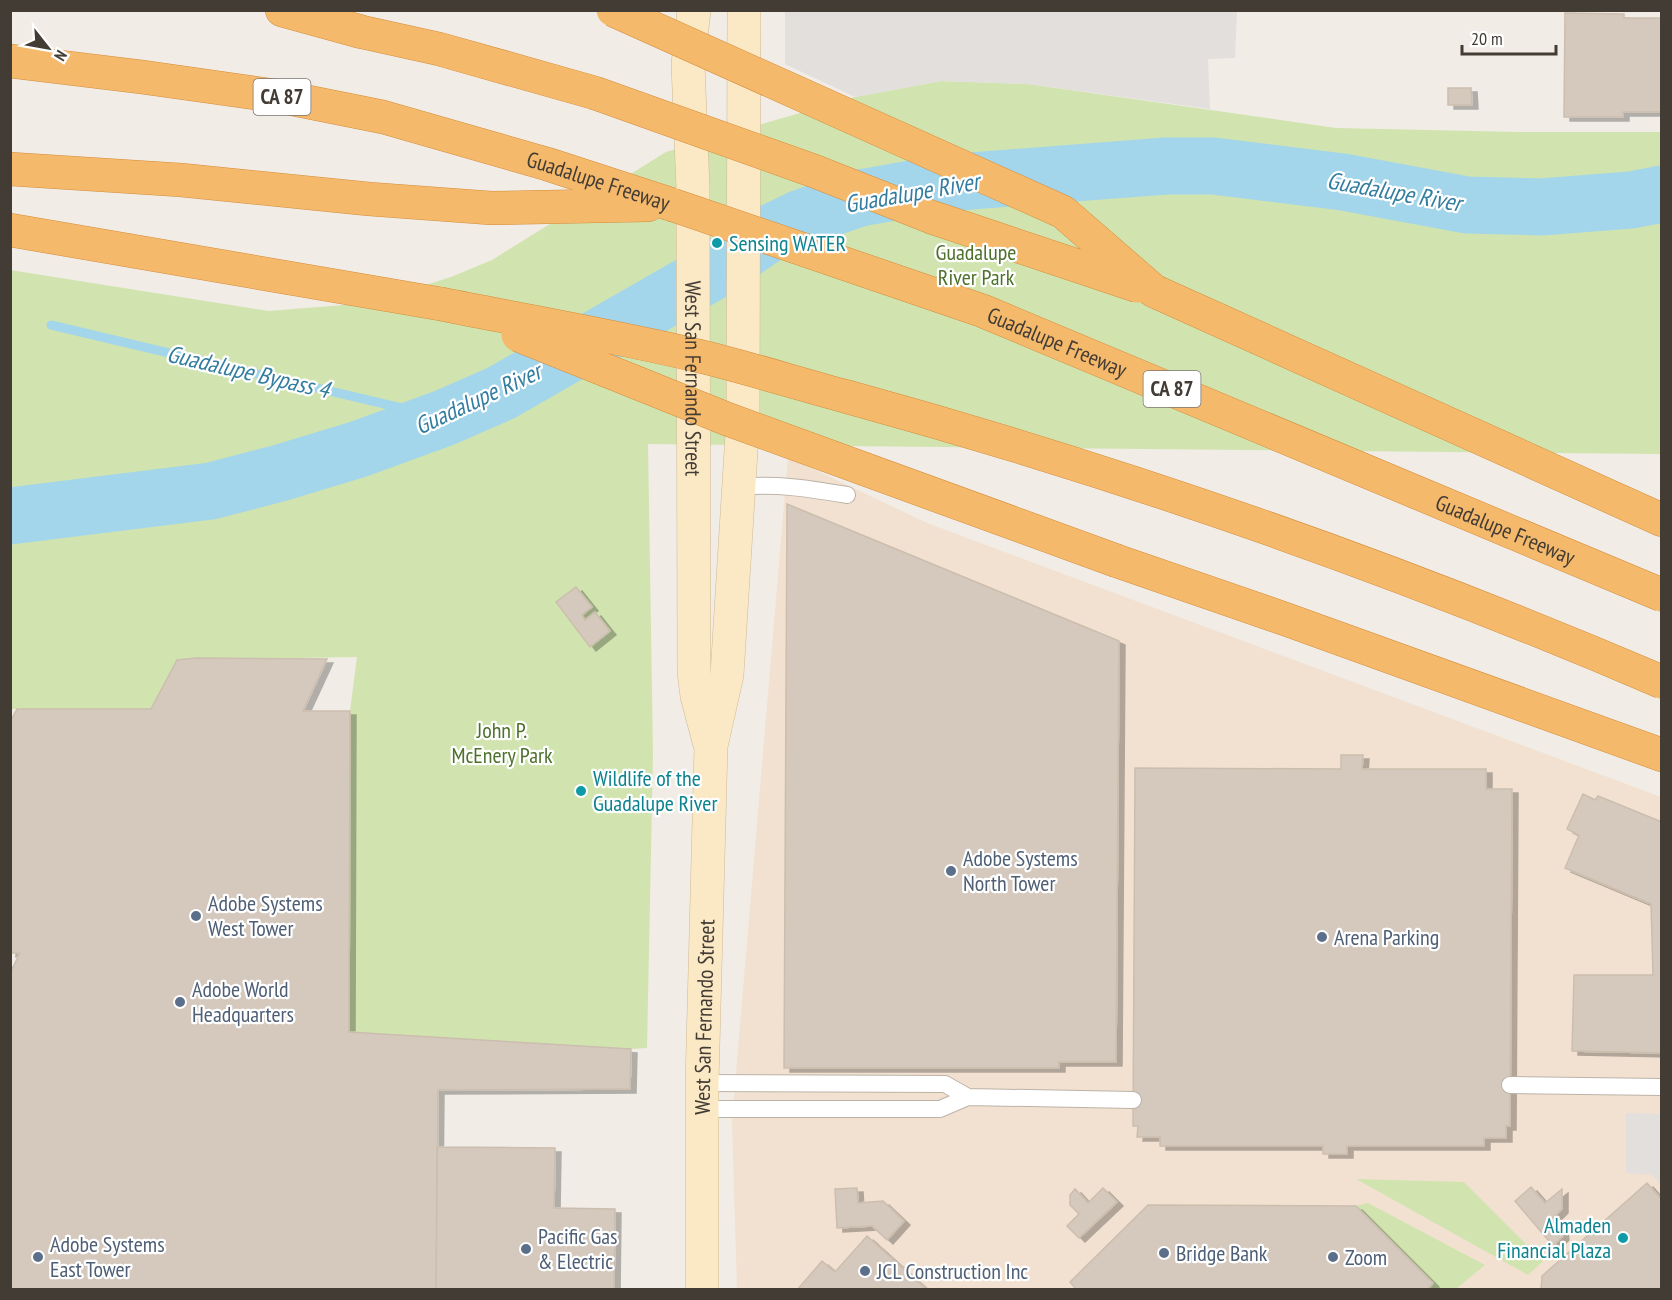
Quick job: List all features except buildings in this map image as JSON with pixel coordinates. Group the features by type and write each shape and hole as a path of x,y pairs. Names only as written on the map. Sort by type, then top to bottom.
{"highway":[{"path":"282,10 362,32 439,49 595,93 814,171 931,217 1154,291 1662,520"},
{"path":"613,10 1063,212 1154,291"},
{"name":"Guadalupe Freeway","path":"10,61 142,77 294,100 383,117 547,164 683,197 982,311 1662,595"},
{"path":"10,169 181,180 369,199 491,208 683,197"},
{"path":"10,230 441,304 699,356 967,430 1126,480 1293,538 1465,602 1662,682"},
{"path":"441,304 728,420 1662,755"}],"main road":[{"name":"West San Fernando Street","path":"694,10 688,64 683,197 695,417 694,672 697,696 711,746"},
{"name":"West San Fernando Street","path":"702,1290 702,1096 711,746 727,675 743,419 744,10"}],"lane":[{"path":"740,487 794,486 847,495"},
{"path":"877,1109 878,1084"},
{"path":"702,1096 878,1084 945,1084 969,1097"},
{"path":"1510,1085 1662,1087"},
{"path":"702,1096 877,1109 940,1109 969,1097 1133,1100"}],"shaded area":[{"path":"785,11 1237,11 1235,58 1208,59 1210,109 1028,84 941,81 855,97 785,64"},
{"path":"788,457 927,523 1661,797 1661,1289 737,1289 732,1121"},
{"path":"1626,1113 1661,1114 1661,1186 1652,1175 1626,1173"}],"green space":[{"name":"Guadalupe River Park","path":"941,81 1028,84 1336,128 1661,132 1661,454 648,444 653,754 647,1048 631,1049 349,1032 350,711 357,657 177,660 151,709 11,709 10,270 269,311 368,303 451,277 492,260 666,152 855,97"},
{"path":"1356,1179 1464,1182 1543,1261 1528,1275"},
{"path":"1368,1203 1485,1265 1456,1289 1427,1289 1433,1283 1356,1206"}],"waterway":[{"name":"Guadalupe River","path":"10,516 211,491 359,449 444,418 501,393 719,268 768,234 801,218 860,198 945,183 1166,166 1213,166 1343,182 1467,205 1541,207 1631,200 1662,194"},
{"name":"Guadalupe Bypass 4","path":"51,325 444,418"}],"place":[{"name":"Sensing WATER","path":"717,243"},
{"name":"Wildlife of the Guadalupe River","path":"581,791"},
{"name":"Adobe Systems North Tower","path":"951,871"},
{"name":"Adobe Systems West Tower","path":"196,916"},
{"name":"Arena Parking","path":"1322,937"},
{"name":"Adobe World Headquarters","path":"180,1002"},
{"name":"Almaden Financial Plaza","path":"1623,1238"},
{"name":"Pacific Gas & Electric","path":"526,1249"},
{"name":"Bridge Bank","path":"1164,1253"},
{"name":"Adobe Systems East Tower","path":"38,1257"},
{"name":"Zoom","path":"1333,1257"},
{"name":"JCL Construction Inc","path":"865,1271"}],"park label":[{"name":"John P. McEnery Park","path":"502,742"}]}
